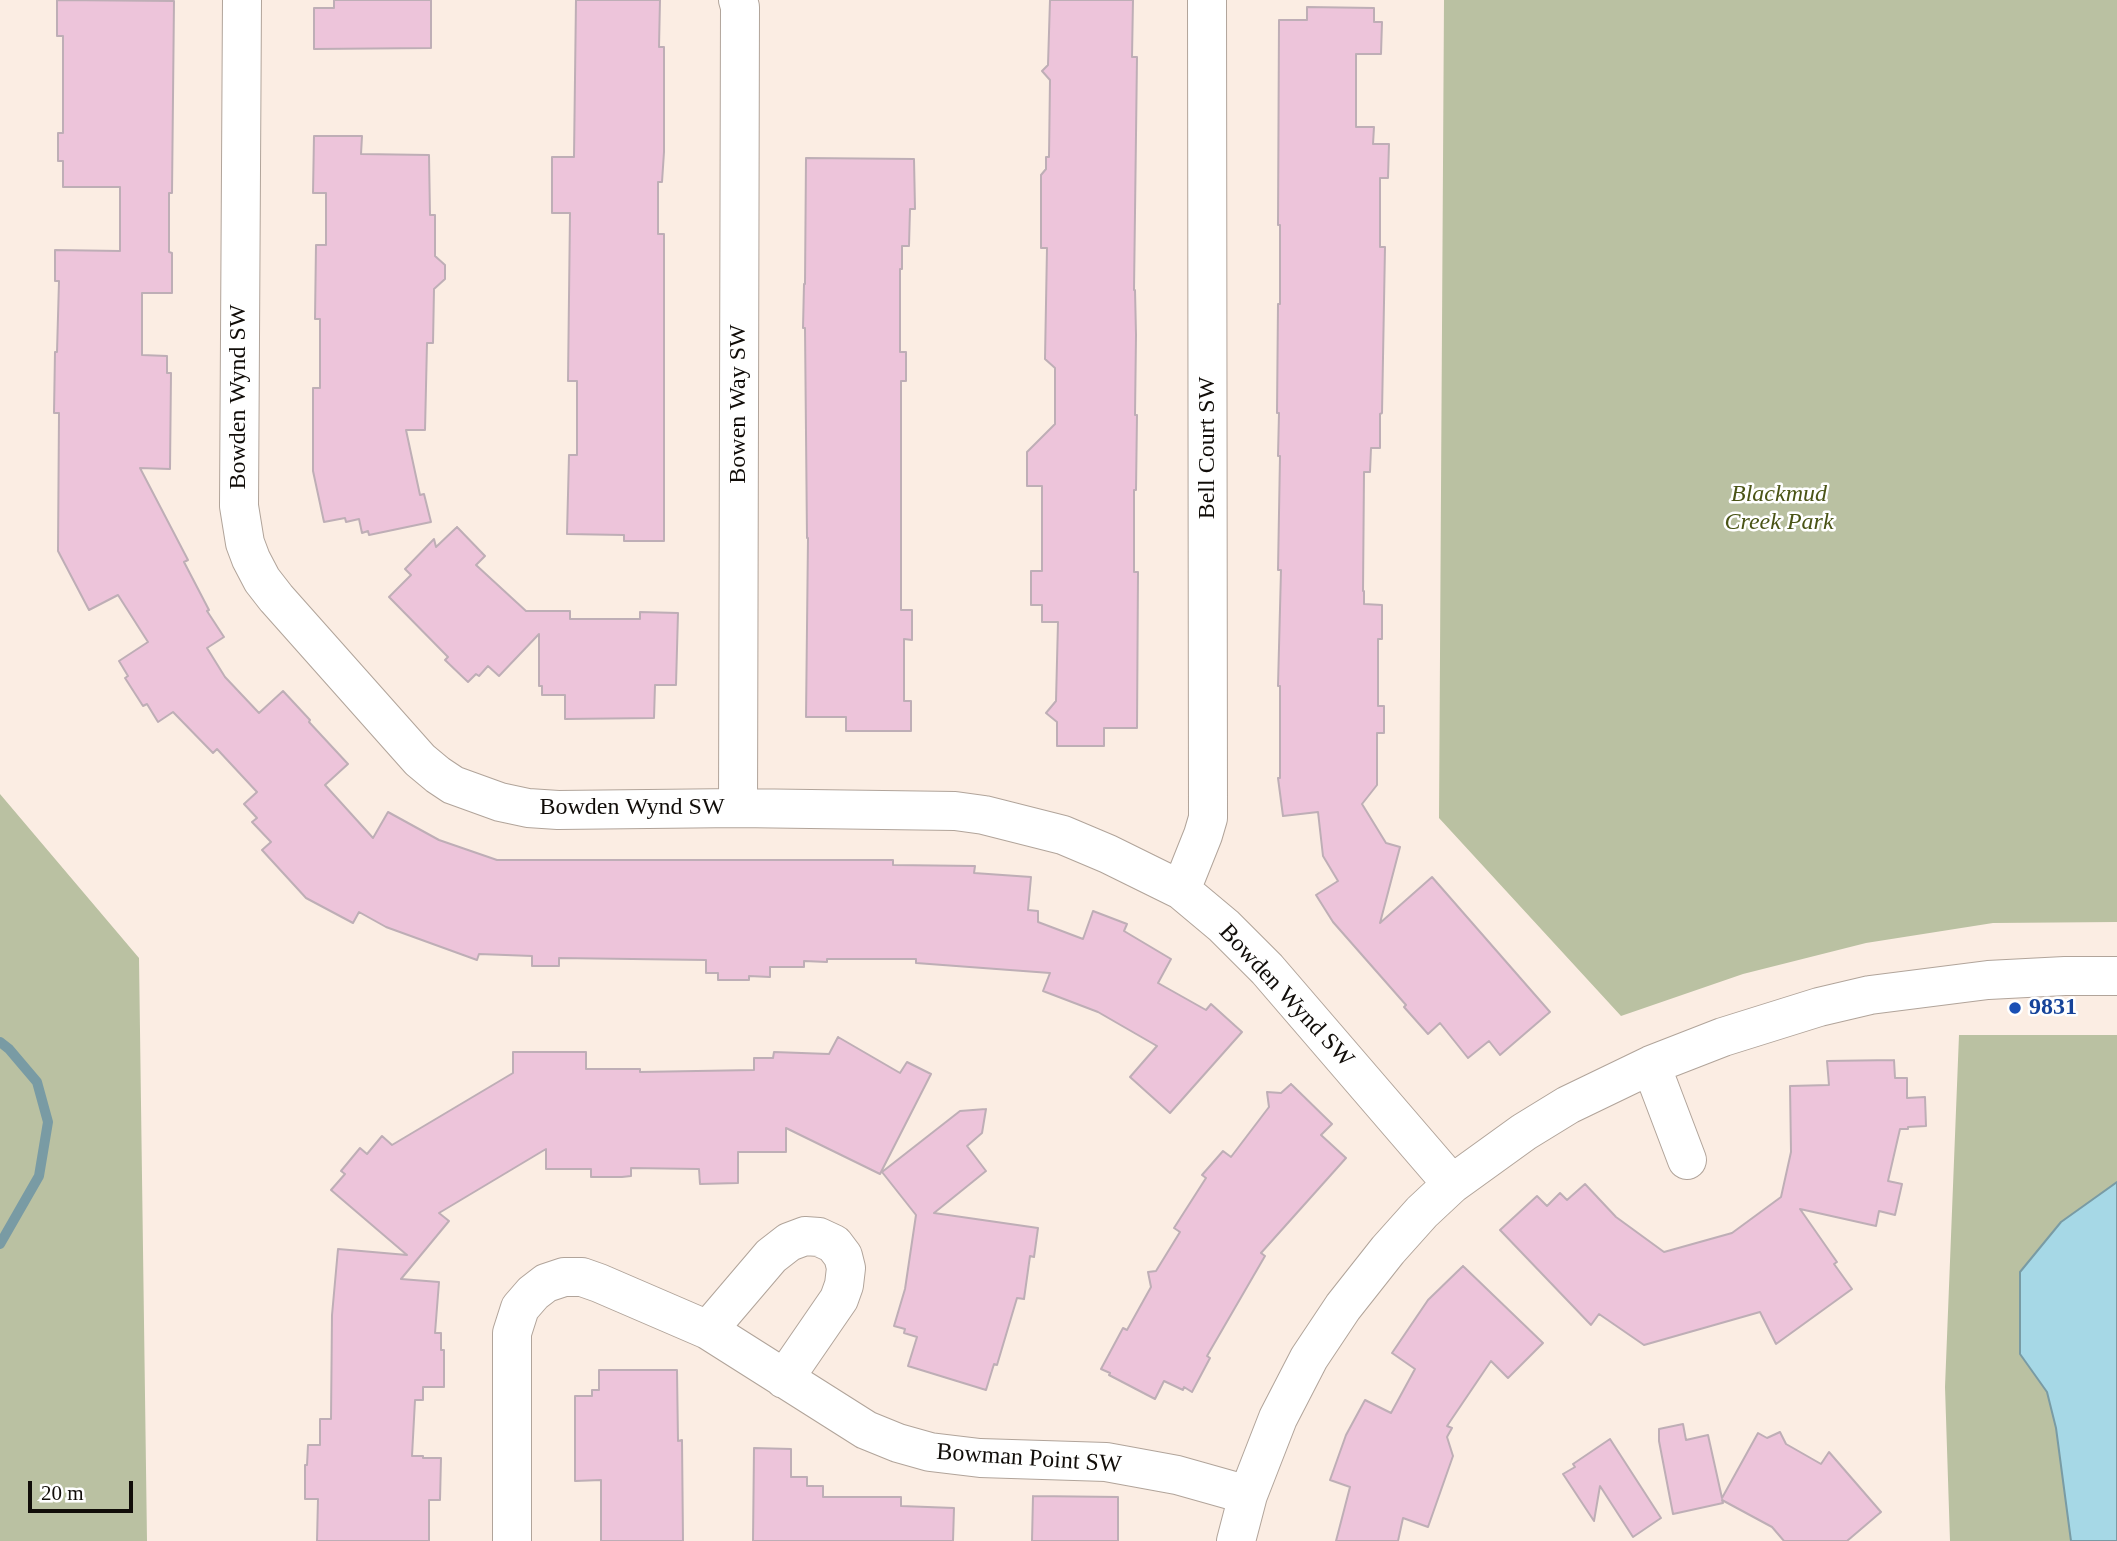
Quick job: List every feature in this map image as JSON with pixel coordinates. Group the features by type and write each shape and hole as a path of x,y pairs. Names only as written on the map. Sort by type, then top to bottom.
{"street":[{"name":"Bowden Wynd SW","path":"242,0 239,506 245,542 262,580 420,761 453,785 500,802 548,809 916,809 984,815 1063,835 1181,890 1224,926 1267,969 1452,1184"},
{"name":"Bowen Way SW","path":"738,0 738,808"},
{"name":"Bell Court SW","path":"1181,890 1203,835 1208,818 1209,797 1207,0"},
{"path":"1236,1541 1248,1495 1278,1418 1309,1358 1336,1317 1388,1250 1452,1184 1524,1132 1568,1105 1651,1065 1723,1037 1819,1007 1870,996 1988,979 2117,976"},
{"path":"1651,1065 1688,1160"},
{"path":"708,1331 771,1256 789,1242 805,1236 819,1237 835,1244 843,1256 846,1268 839,1299 784,1379"},
{"name":"Bowman Point SW","path":"512,1541 512,1333 520,1308 533,1293 546,1283 564,1277 582,1277 599,1283 708,1331 866,1430 898,1443 930,1452 980,1458 1106,1462 1177,1475 1248,1495"}],"green space":[{"name":"Blackmud Creek Park","path":"1444,0 2117,0 2117,922 1993,923 1866,943 1743,974 1621,1016 1439,818"},
{"path":"0,794 139,958 147,1541 0,1541"},
{"path":"1959,1035 2117,1035 2117,1541 1950,1541 1945,1387"}],"water":[{"path":"2117,1182 2117,1541 2071,1541 2056,1428 2047,1392 2020,1354 2020,1272 2061,1222"}],"building":[{"path":"57,0 174,1 172,193 169,193 172,293 142,293 142,355 167,356 167,373 171,373 170,469 140,468 188,560 184,562 209,610 207,611 224,637 207,648 225,677 259,713 283,691 310,720 348,764 325,785 373,838 388,812 439,840 497,860 893,860 893,865 975,866 974,873 1031,877 1028,910 1038,911 1038,922 1083,939 1093,911 1127,924 1124,931 1171,959 1158,983 1206,1010 1211,1004 1242,1032 1170,1113 1130,1077 1157,1046 1098,1012 1043,991 1050,973 916,963 916,959 804,961 804,967 770,967 770,977 749,976 749,980 718,980 718,973 706,973 706,960 559,958 559,966 532,966 532,956 479,954 477,960 386,927 359,912 353,923 306,898 262,850 271,842 252,822 257,818 244,804 257,792 217,749 213,753 173,712 158,722 147,704 143,706 125,678 128,676 119,661 148,642 118,595 89,610 58,551 59,413 54,413 59,281 55,281 55,250 120,251 120,187 63,187 63,161 58,161 58,133 63,133 63,36 57,36"},
{"path":"334,0 431,0 431,48 314,49 314,8 334,8"},
{"path":"576,0 660,0 659,47 664,47 664,152 662,182 658,182 658,234 664,234 664,541 624,541 624,535 567,534 569,455 577,455 577,381 568,381 570,213 552,213 552,157 574,157"},
{"path":"1050,0 1133,0 1132,57 1137,57 1134,572 1138,572 1137,728 1104,728 1104,746 1057,746 1057,722 1046,713 1056,701 1058,622 1042,622 1042,605 1031,605 1031,571 1042,571 1042,486 1027,486 1027,452 1055,424 1055,368 1045,359 1047,248 1041,248 1041,175 1046,169 1046,157 1049,157 1050,80 1042,71 1048,65"},
{"path":"1307,7 1374,8 1374,22 1382,22 1381,54 1356,54 1356,127 1374,127 1373,144 1389,144 1388,178 1380,178 1380,247 1385,247 1380,448 1371,448 1370,472 1364,472 1363,591 1364,604 1382,605 1382,639 1378,639 1378,706 1384,706 1384,733 1377,733 1377,785 1362,804 1386,843 1400,847 1380,923 1432,877 1550,1012 1500,1055 1489,1041 1468,1058 1440,1023 1428,1034 1333,922 1316,895 1338,881 1323,856 1318,812 1283,816 1278,778 1281,570 1278,570 1280,456 1277,413 1280,304 1279,20 1307,20"},
{"path":"314,136 362,136 361,154 429,155 430,215 435,215 435,256 445,265 445,279 434,289 433,343 427,343 425,430 406,430 420,495 424,494 431,522 369,535 368,531 362,533 359,519 346,522 345,518 324,522 313,471 313,388 320,388 320,319 315,319 316,245 326,245 326,193 313,193"},
{"path":"806,158 914,159 915,209 910,209 909,246 902,246 900,269 900,352 906,352 906,381 901,381 901,610 912,610 912,640 904,639 904,701 911,701 911,731 846,731 846,717 806,717 808,538 803,328"},
{"path":"457,527 485,556 476,565 526,611 570,611 570,619 640,619 640,612 678,613 676,685 655,685 654,718 565,719 565,695 542,695 542,686 539,686 539,634 499,676 488,666 479,676 476,674 468,682 445,660 448,657 389,597 411,575 405,569 434,539 436,547"},
{"path":"838,1037 900,1073 907,1062 931,1074 880,1174 786,1128 786,1152 738,1152 738,1183 700,1184 699,1169 631,1168 631,1176 591,1177 591,1169 546,1169 546,1149 439,1213 449,1221 401,1279 439,1282 435,1333 441,1333 441,1350 444,1350 444,1387 423,1387 423,1400 415,1400 412,1456 441,1458 440,1500 429,1500 429,1541 317,1541 318,1499 305,1499 305,1465 308,1445 320,1445 320,1419 331,1419 332,1315 338,1249 407,1255 331,1190 345,1174 341,1171 360,1148 367,1154 382,1136 392,1145 513,1073 513,1052 586,1052 586,1069 640,1069 640,1072 754,1070 754,1058 773,1058 774,1052 829,1054"},
{"path":"1894,1060 1895,1078 1907,1078 1907,1098 1925,1097 1926,1126 1900,1129 1888,1181 1902,1184 1895,1215 1879,1211 1876,1226 1800,1209 1837,1262 1834,1264 1852,1289 1776,1344 1760,1312 1644,1345 1599,1314 1591,1325 1500,1230 1537,1196 1547,1206 1560,1193 1567,1200 1585,1184 1616,1217 1664,1252 1732,1233 1781,1197 1791,1152 1790,1086 1829,1085 1827,1061"},
{"path":"1291,1084 1332,1124 1321,1135 1346,1158 1261,1253 1265,1256 1207,1356 1210,1358 1192,1392 1164,1381 1155,1399 1109,1375 1110,1373 1101,1369 1123,1328 1127,1330 1151,1287 1148,1272 1156,1271 1180,1232 1174,1228 1206,1178 1202,1175 1223,1151 1231,1157 1269,1107 1267,1092 1281,1093"},
{"path":"986,1109 982,1133 967,1146 986,1171 934,1213 1038,1228 1034,1257 1030,1256 1024,1299 1017,1298 997,1365 994,1364 986,1390 908,1366 917,1337 894,1326 905,1289 916,1215 882,1172 960,1111"},
{"path":"1463,1266 1543,1343 1508,1378 1491,1361 1447,1426 1452,1428 1447,1437 1453,1456 1428,1527 1403,1518 1398,1541 1336,1541 1350,1487 1330,1480 1346,1435 1365,1400 1391,1413 1415,1369 1392,1353 1428,1300"},
{"path":"599,1370 677,1370 678,1441 682,1440 683,1541 601,1541 601,1480 575,1481 575,1396 592,1396 592,1390 599,1390"},
{"path":"1683,1424 1686,1440 1708,1435 1722,1498 1758,1433 1767,1438 1780,1432 1786,1444 1821,1464 1829,1452 1881,1512 1847,1541 1784,1541 1772,1527 1722,1500 1723,1503 1673,1514 1659,1429"},
{"path":"1610,1439 1661,1518 1633,1537 1600,1486 1594,1521 1563,1474"},
{"path":"754,1448 791,1449 791,1477 807,1477 807,1486 823,1486 823,1497 901,1497 901,1506 954,1508 953,1541 753,1541"},
{"path":"1033,1496 1118,1497 1118,1541 1032,1541"}],"waterway":[{"path":"0,1042 37,1082 48,1122 39,1176 0,1244"}],"place":[{"name":"9831","path":"2015,1008"}]}
